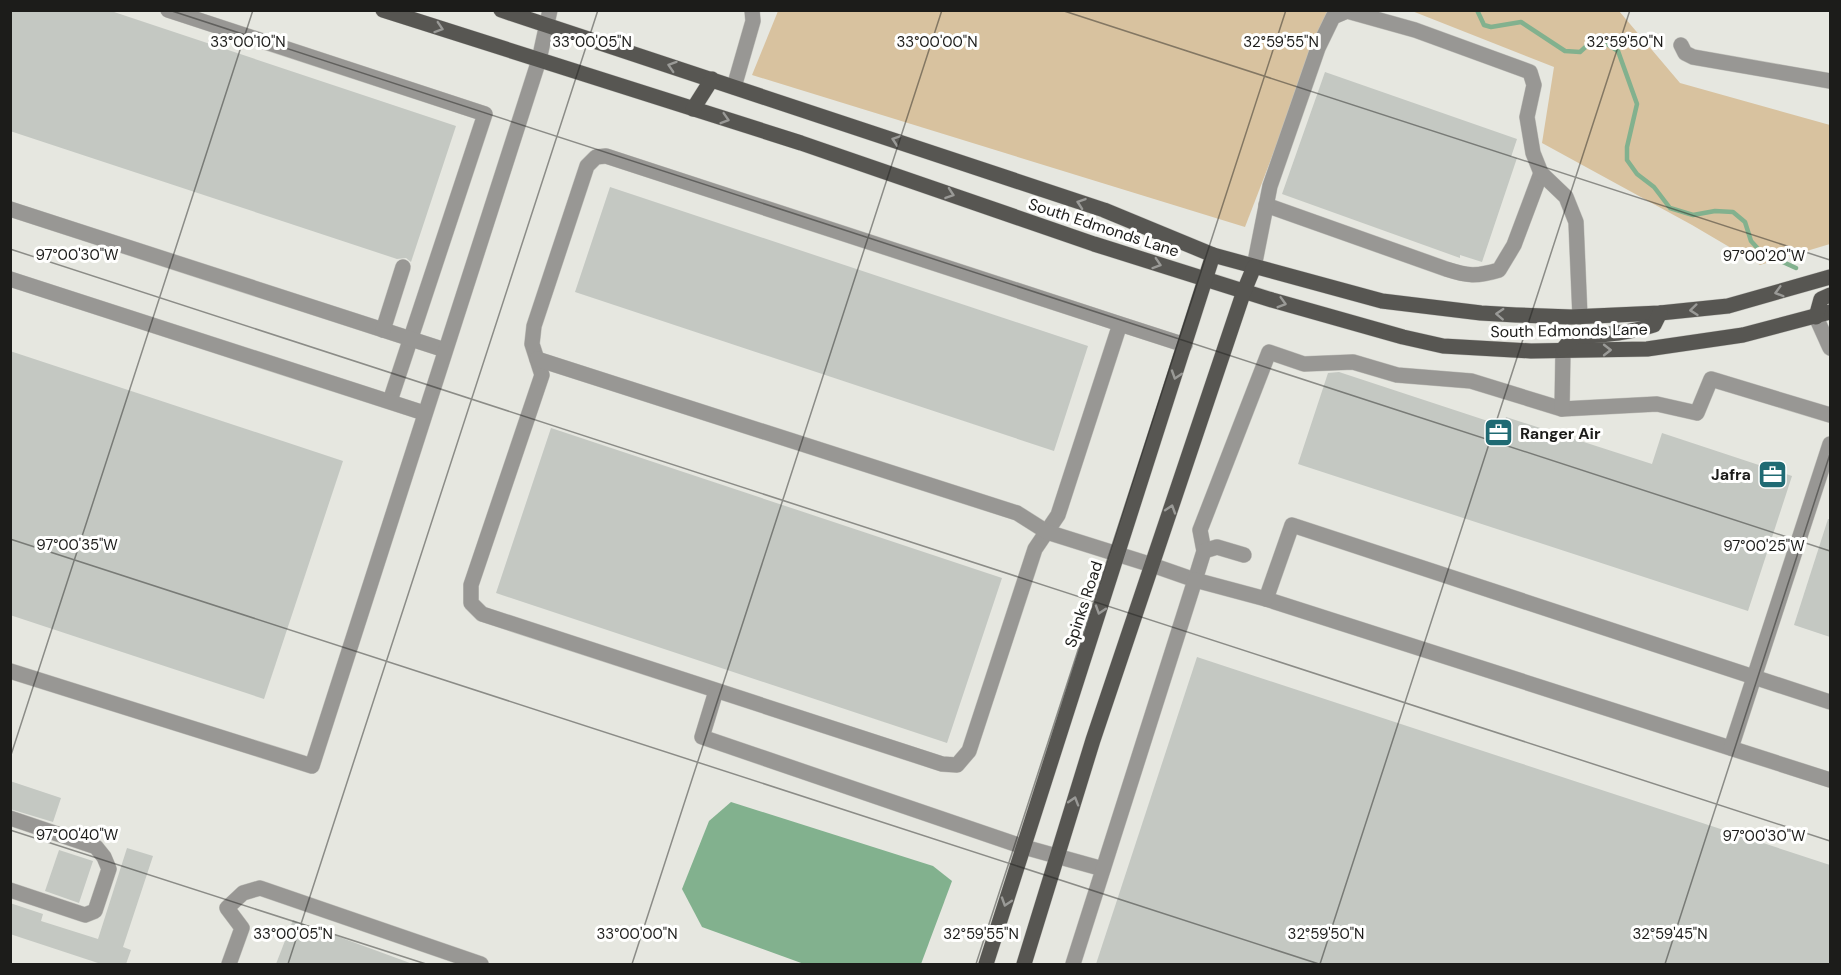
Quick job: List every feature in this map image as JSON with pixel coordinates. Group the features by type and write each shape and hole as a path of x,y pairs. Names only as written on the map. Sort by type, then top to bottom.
{"main road":[{"name":"South Edmonds Lane","path":"383,10 801,143 1206,280 1403,337 1443,346 1531,351 1647,349 1743,335 1823,314"},
{"name":"South Edmonds Lane","path":"501,10 549,18 734,87 1104,210 1213,255 1382,301 1481,313 1580,316 1660,314 1728,306 1830,277"},
{"path":"693,109 712,79"},
{"name":"Spinks Road","path":"986,964 1213,255"},
{"path":"1024,964 1093,740 1254,267"},
{"path":"1823,314 1821,299 1830,295"},
{"path":"1563,349 1573,337 1617,334 1654,325 1660,314"}],"lane":[{"path":"168,10 484,114 390,401"},
{"path":"734,87 753,21 752,10"},
{"path":"1254,267 1270,186 1318,48 1333,17 1347,11 1414,30 1530,72 1534,86 1527,117 1533,153 1541,173 1566,197 1576,222 1580,316"},
{"path":"10,671 312,766 539,60 549,18"},
{"path":"1681,45 1685,52 1693,57 1830,81"},
{"path":"1120,324 1058,515 1035,549 969,751 957,765 942,764 482,614 471,603 471,585 542,375 532,344 534,326 587,166 596,157 606,156 1185,345"},
{"path":"1266,205 1446,269 1468,276 1481,276 1499,270 1514,245 1541,173"},
{"path":"10,209 445,350"},
{"path":"383,330 403,267"},
{"path":"10,279 424,413"},
{"path":"1823,314 1830,348"},
{"path":"1562,409 1563,349"},
{"path":"1073,964 1204,551 1200,531 1269,352 1304,364 1353,363 1397,375 1471,381 1562,409 1657,404 1697,412 1711,379 1830,415"},
{"path":"537,360 1017,513 1047,532 1195,580 1266,599 1830,780"},
{"path":"1731,748 1830,444"},
{"path":"1266,599 1292,525 1830,702"},
{"path":"1204,551 1217,547 1244,555"},
{"path":"716,691 702,737 1024,847 1103,869"},
{"path":"10,818 96,847 104,857 109,869 95,911 85,915 10,890"},
{"path":"229,964 242,928 227,908 243,893 260,888 481,964"}],"shaded area":[{"path":"778,11 1328,11 1245,227 752,75"},
{"path":"1412,11 1619,11 1680,83 1830,125 1830,244 1760,265 1542,143 1554,67"},
{"path":"731,802 933,866 952,881 921,964 804,964 702,927 682,889 709,821"}],"building":[{"path":"10,10 108,10 456,126 411,262 406,258 397,259 10,131"},
{"path":"1325,72 1517,139 1511,157 1517,158 1482,262 1460,255 1460,258 1282,194"},
{"path":"610,187 1088,346 1054,451 575,292"},
{"path":"10,351 343,461 264,699 10,615"},
{"path":"1339,372 1503,426 1506,417 1652,464 1662,433 1792,476 1748,611 1298,464 1328,373"},
{"path":"551,428 1002,578 947,743 496,593"},
{"path":"1828,519 1830,519 1830,637 1794,625"},
{"path":"1197,657 1830,865 1830,964 1096,964"},
{"path":"10,781 61,798 53,822 10,809"},
{"path":"127,848 153,856 123,947 131,950 126,964 101,964 10,934 10,903 43,914 41,921 98,939"},
{"path":"59,850 93,861 79,903 45,891"},
{"path":"293,920 410,963 410,964 276,964"}],"waterway":[{"path":"1477,10 1484,25 1491,27 1521,22 1565,51 1580,52 1591,42 1599,39 1618,51 1637,104 1627,147 1627,160 1637,174 1654,187 1670,208 1693,215 1715,211 1733,212 1745,222 1751,241 1761,252 1796,268"}],"place":[{"name":"Ranger Air","path":"1499,433"},
{"name":"Jafra","path":"1772,474"}]}
